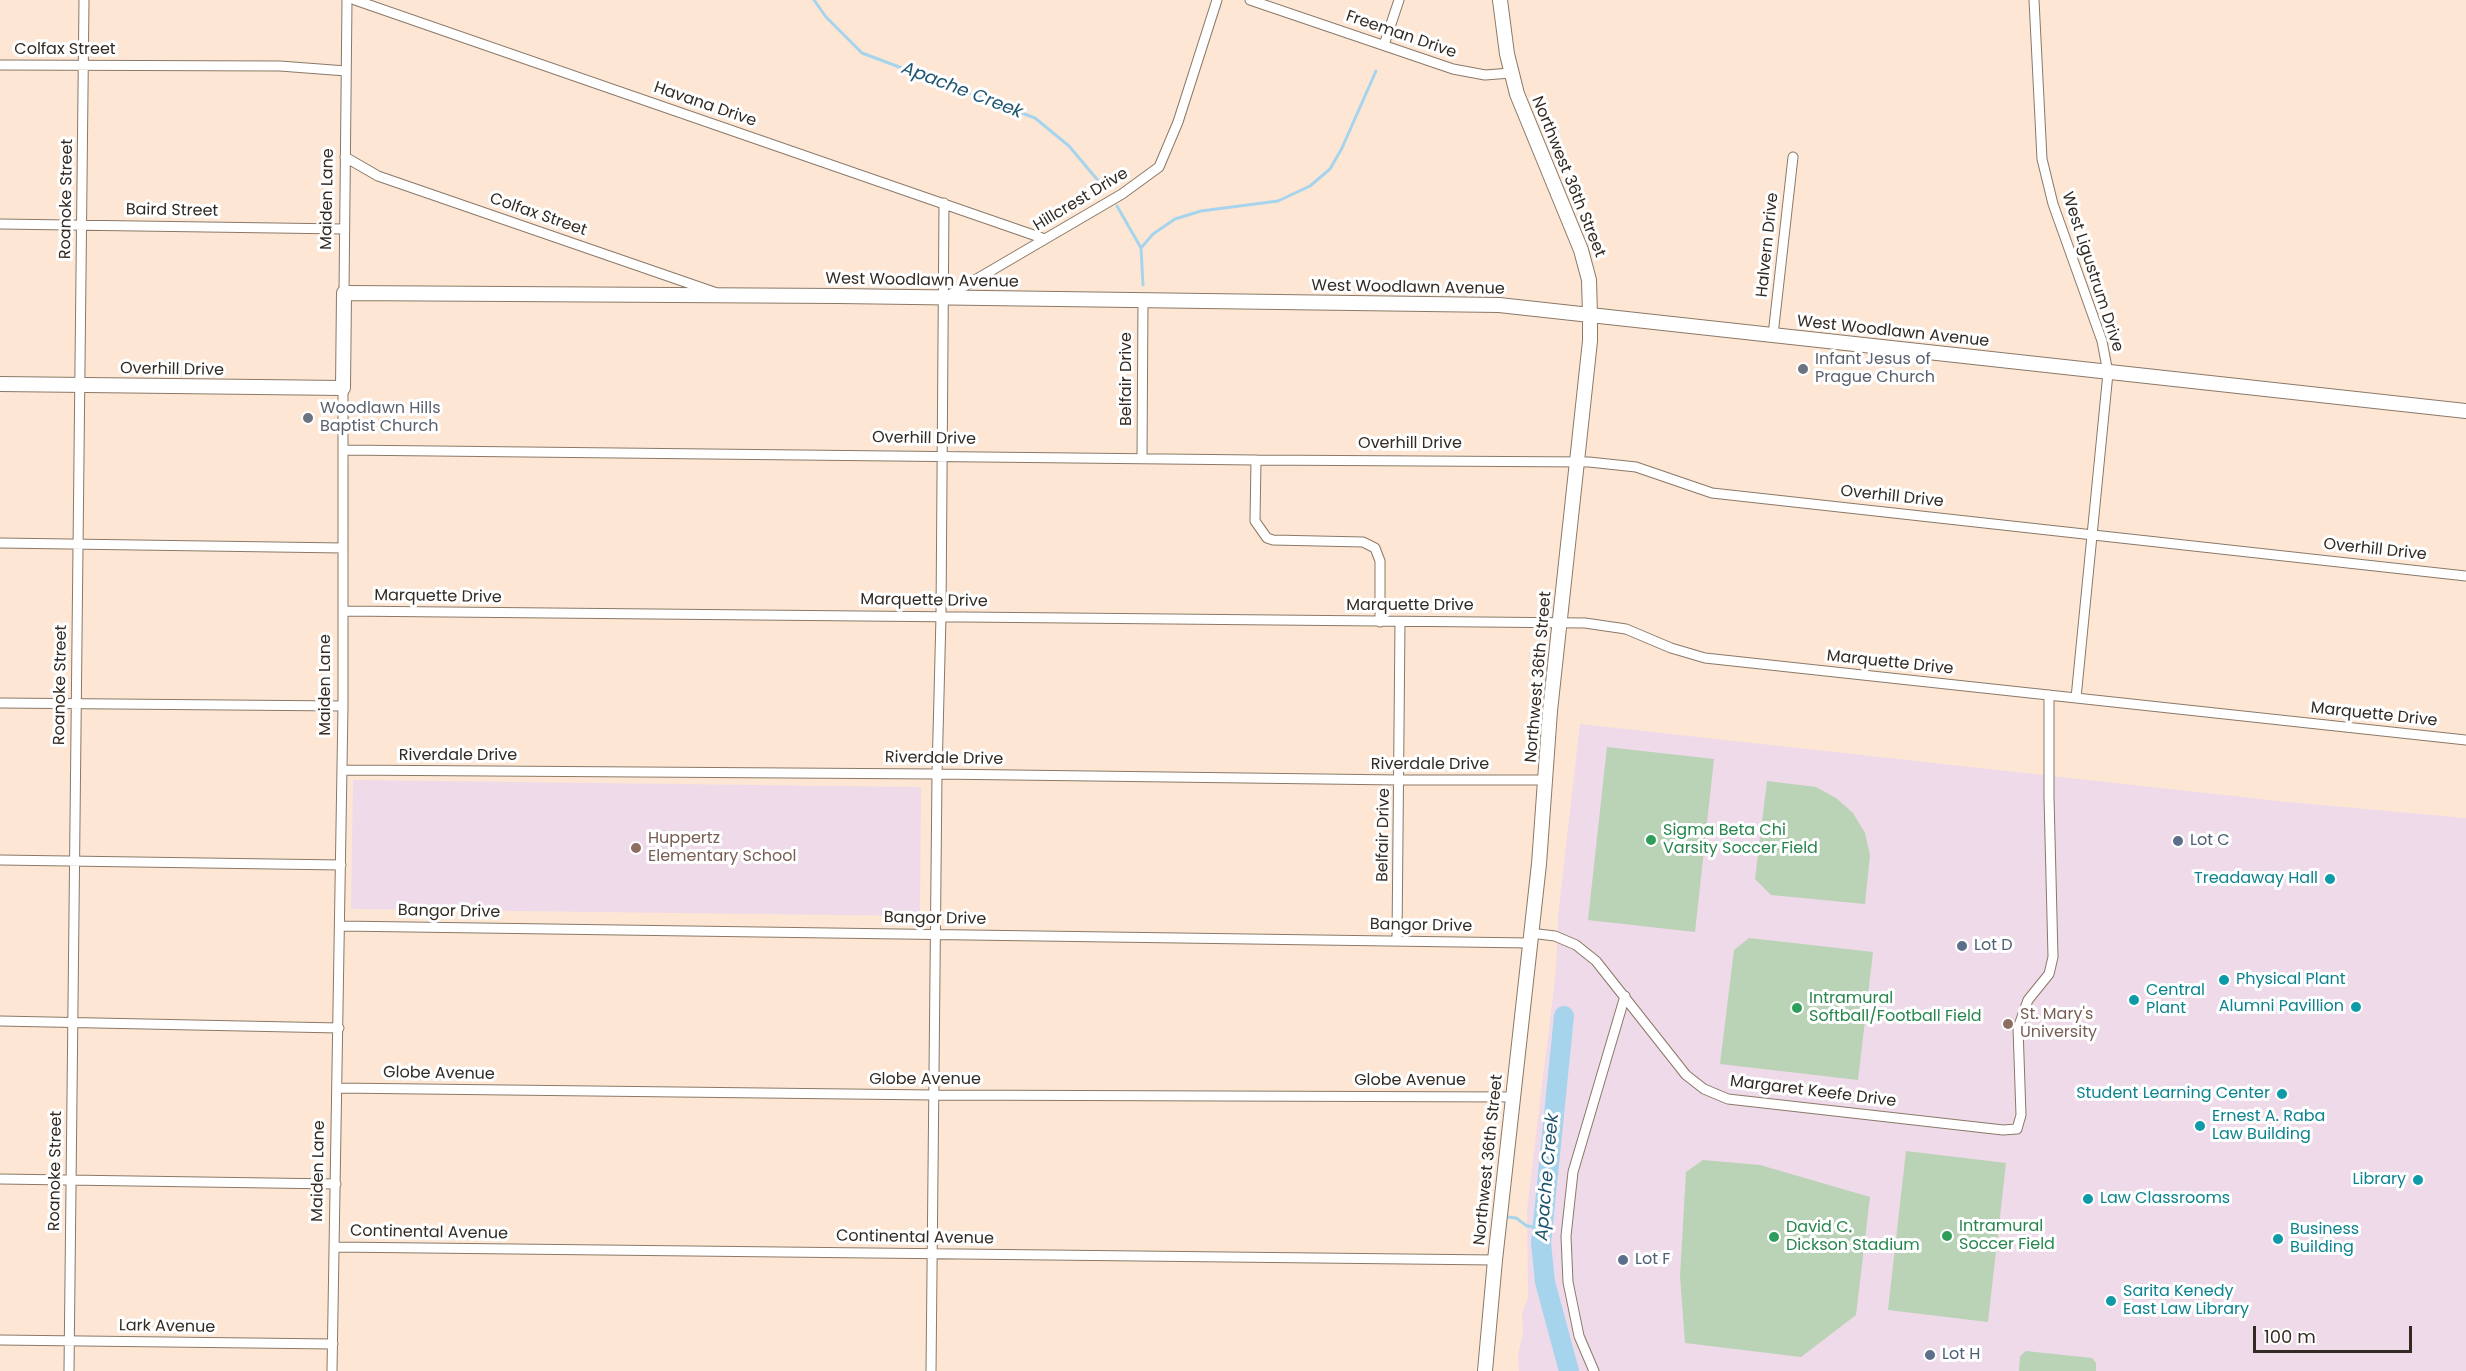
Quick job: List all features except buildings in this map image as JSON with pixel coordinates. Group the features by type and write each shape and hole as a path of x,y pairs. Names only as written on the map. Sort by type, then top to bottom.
{"street":[{"name":"Roanoke Street","path":"69,1371 84,0"},
{"name":"Maiden Lane","path":"332,1371 343,706 342,548 347,0"},
{"name":"Havana Drive","path":"355,0 1045,239"},
{"name":"Hillcrest Drive","path":"945,298 1129,190 1159,167 1178,122 1217,0"},
{"name":"Freeman Drive","path":"1250,0 1453,69 1485,75 1511,73"},
{"path":"1384,45 1399,0"},
{"name":"Northwest 36th Street","path":"1485,1371 1512,1097 1539,864 1560,621 1590,341 1589,280 1581,250 1530,128 1511,73 1500,0"},
{"name":"West Ligustrum Drive","path":"2034,0 2042,159 2053,204 2102,341 2108,373 2094,536 2076,698"},
{"name":"Colfax Street","path":"0,65 280,66 346,70"},
{"name":"Colfax Street","path":"345,157 378,176 725,295"},
{"name":"Halvern Drive","path":"1773,335 1793,157"},
{"path":"931,1371 941,456 945,298 944,203"},
{"name":"Baird Street","path":"0,224 344,229"},
{"name":"West Woodlawn Avenue","path":"344,293 1479,304 2466,411"},
{"name":"Belfair Drive","path":"1142,458 1143,300"},
{"name":"Overhill Drive","path":"0,384 343,388"},
{"name":"Overhill Drive","path":"344,450 1577,462 1636,467 1712,493 2466,576"},
{"path":"1256,460 1255,521 1267,538 1362,542 1375,548 1380,561 1380,622"},
{"path":"0,543 342,548"},
{"name":"Marquette Drive","path":"343,611 1380,622 1560,621 1608,625 1626,629 1671,648 1705,658 2466,740"},
{"name":"Belfair Drive","path":"1397,940 1400,622"},
{"name":"Margaret Keefe Drive","path":"1529,938 1555,936 1576,945 1596,961 1686,1075 1704,1089 1728,1099 2002,1130 2017,1129 2021,1107 2018,1028 2028,1000 2049,974 2054,957 2049,797 2049,695"},
{"path":"0,703 343,706"},
{"name":"Riverdale Drive","path":"342,770 1546,780"},
{"path":"0,860 340,865"},
{"name":"Bangor Drive","path":"340,926 1397,940 1529,938"},
{"path":"1594,1371 1579,1336 1568,1282 1566,1236 1573,1172 1625,996"},
{"path":"0,1021 339,1028"},
{"name":"Globe Avenue","path":"337,1088 933,1095 1512,1097"},
{"path":"0,1179 336,1184"},
{"name":"Continental Avenue","path":"335,1247 1495,1260"},
{"name":"Lark Avenue","path":"0,1340 333,1344"}],"shaded area":[{"name":"St. Mary's University","path":"1580,724 2288,802 2466,818 2466,1371 1519,1371 1518,1355 1523,1333 1522,1313 1528,1298 1527,1209 1556,970 1558,916"},
{"name":"Huppertz Elementary School","path":"353,780 921,787 920,916 351,909"}],"green space":[{"name":"Sigma Beta Chi Varsity Soccer Field","path":"1607,747 1714,759 1695,932 1588,920"},
{"path":"1767,781 1816,787 1836,798 1853,813 1865,833 1870,855 1865,904 1771,895 1755,879"},
{"name":"Intramural Softball/Football Field","path":"1749,938 1873,952 1858,1080 1720,1064 1734,950"},
{"name":"Intramural Soccer Field","path":"1906,1151 2006,1163 1988,1322 1888,1310"},
{"name":"David C. Dickson Stadium","path":"1703,1160 1760,1165 1870,1197 1856,1315 1801,1357 1685,1343 1680,1276 1686,1172"},
{"path":"2026,1351 2092,1358 2096,1363 2096,1371 2019,1371 2020,1356"}],"waterway":[{"name":"Apache Creek","path":"814,0 826,17 862,53 1035,118 1069,146 1106,190"},
{"path":"1141,248 1153,234 1175,219 1201,211 1278,201 1310,186 1330,169 1342,148 1376,71"},
{"name":"Apache Creek","path":"1117,206 1141,248 1143,285"},
{"name":"Apache Creek","path":"1564,1016 1541,1243 1545,1282 1569,1371"},
{"path":"1508,1217 1516,1218 1527,1226 1542,1228"}],"place":[{"name":"Infant Jesus of Prague Church","path":"1803,369"},
{"name":"Woodlawn Hills Baptist Church","path":"308,418"},
{"name":"Sigma Beta Chi Varsity Soccer Field","path":"1651,840"},
{"name":"Lot C","path":"2178,841"},
{"name":"Huppertz Elementary School","path":"636,848"},
{"name":"Treadaway Hall","path":"2330,879"},
{"name":"Lot D","path":"1962,946"},
{"name":"Physical Plant","path":"2224,980"},
{"name":"Central Plant","path":"2134,1000"},
{"name":"Alumni Pavillion","path":"2356,1007"},
{"name":"Intramural Softball/Football Field","path":"1797,1008"},
{"name":"St. Mary's University","path":"2008,1024"},
{"name":"Student Learning Center","path":"2282,1094"},
{"name":"Ernest A. Raba Law Building","path":"2200,1126"},
{"name":"Library","path":"2418,1180"},
{"name":"Law Classrooms","path":"2088,1199"},
{"name":"Intramural Soccer Field","path":"1947,1236"},
{"name":"David C. Dickson Stadium","path":"1774,1237"},
{"name":"Business Building","path":"2278,1239"},
{"name":"Lot F","path":"1623,1260"},
{"name":"Sarita Kenedy East Law Library","path":"2111,1301"},
{"name":"Lot H","path":"1930,1355"}]}
